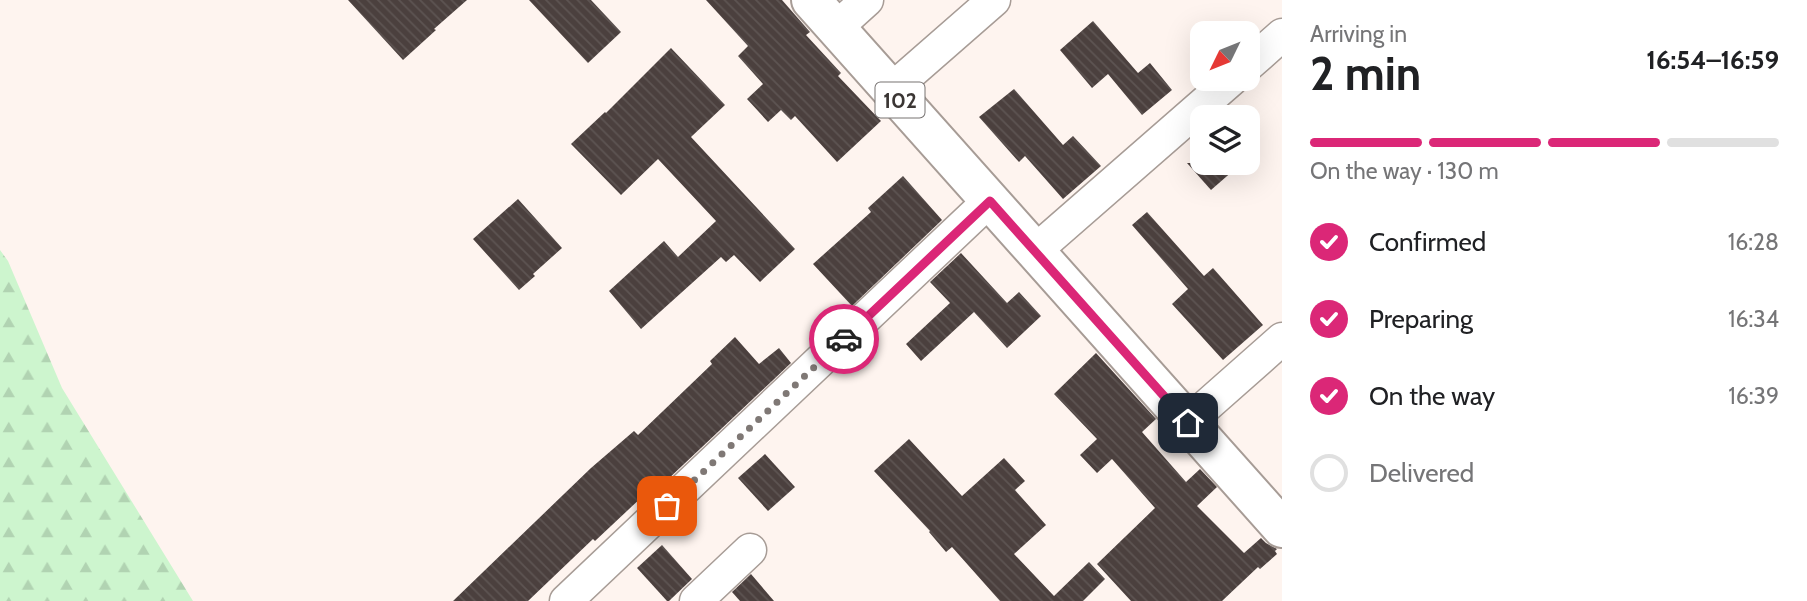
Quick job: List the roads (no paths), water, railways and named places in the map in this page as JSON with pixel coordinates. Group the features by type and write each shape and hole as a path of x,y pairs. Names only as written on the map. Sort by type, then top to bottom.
{"highway":[{"name":"102","path":"811,0 1282,528"}],"street":[{"path":"836,28 867,0"},
{"path":"891,90 994,0"},
{"path":"1260,54 1282,35"},
{"path":"1035,251 1218,91"},
{"path":"566,601 990,201"},
{"path":"1188,423 1282,339"},
{"path":"695,601 750,550"}]}
